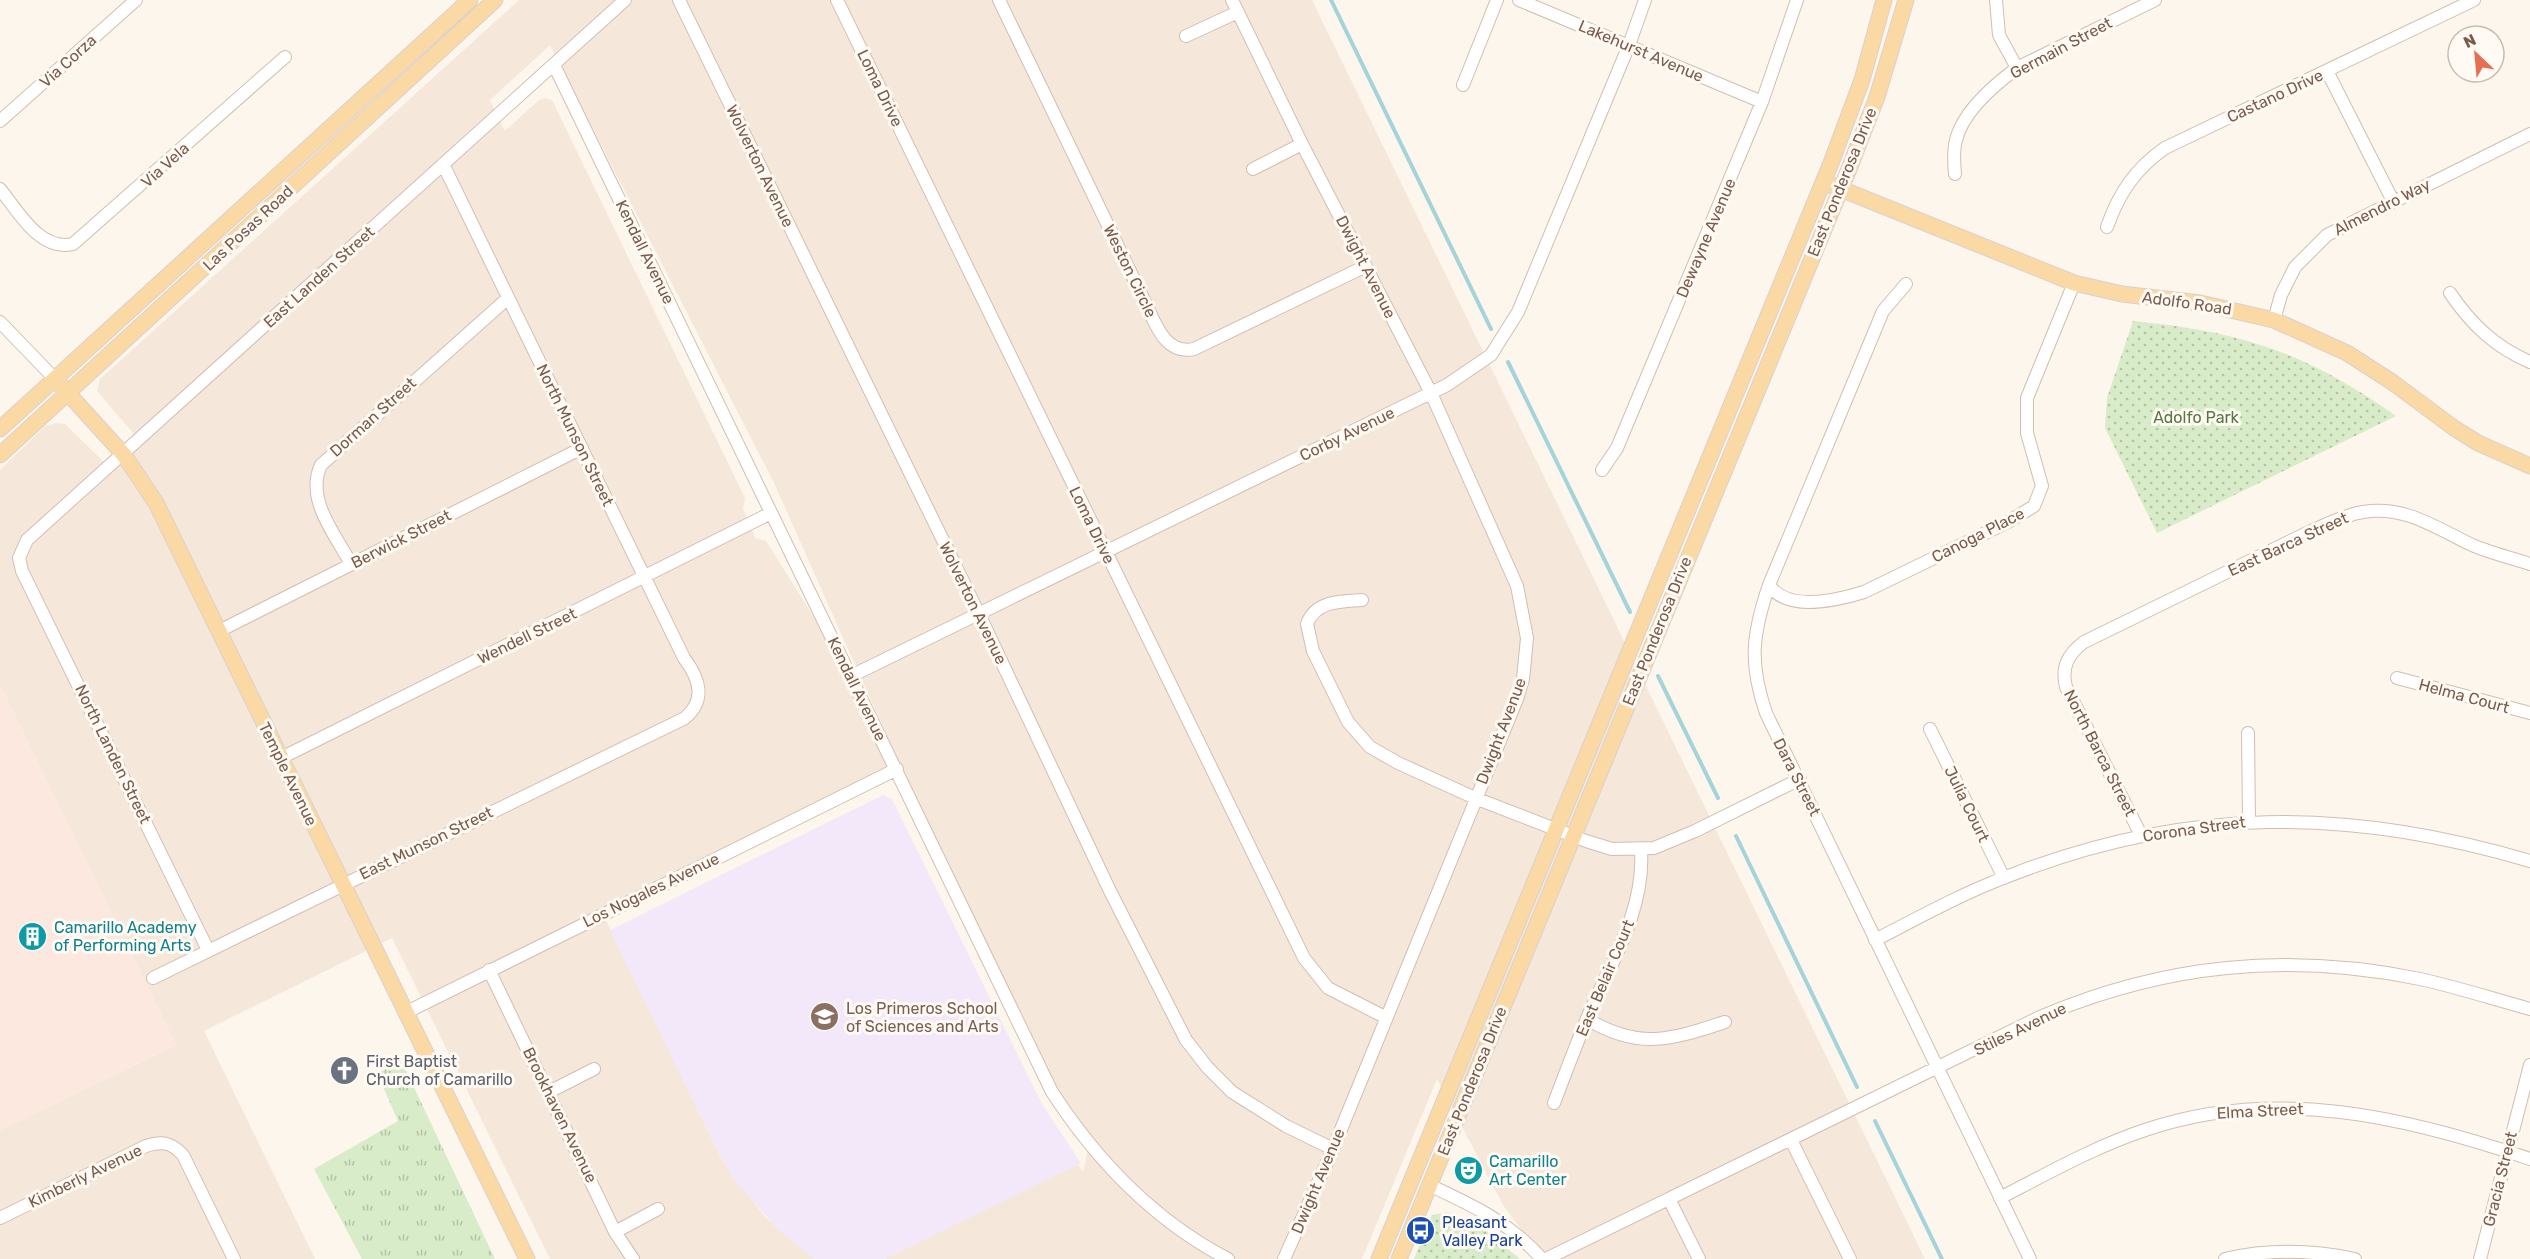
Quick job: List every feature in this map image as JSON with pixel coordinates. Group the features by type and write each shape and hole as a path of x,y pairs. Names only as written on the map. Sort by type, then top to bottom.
{"main road":[{"name":"Las Posas Road","path":"0,429 470,0"},
{"name":"East Ponderosa Drive","path":"1378,1259 1824,182 1862,80 1884,0"},
{"name":"East Ponderosa Drive","path":"1399,1259 1840,189 1877,97 1906,0"},
{"name":"Las Posas Road","path":"0,455 490,2"},
{"name":"Adolfo Road","path":"1824,182 2074,283 2122,294 2200,303 2274,320 2347,353 2478,443 2530,466"},
{"name":"Temple Avenue","path":"55,379 124,454 156,503 526,1259"},
{"path":"1412,1178 1429,1185"}],"street":[{"name":"Via Corza","path":"0,121 136,0"},
{"name":"East Landen Street","path":"19,558 27,540 625,0"},
{"name":"Wolverton Avenue","path":"679,0 979,614 1110,891 1186,1040 1207,1067 1232,1092 1286,1126 1333,1149"},
{"name":"Loma Drive","path":"837,0 1304,958 1328,988 1385,1017"},
{"name":"Weston Circle","path":"999,0 1144,300 1168,343 1179,350 1194,349 1366,266"},
{"name":"Dwight Avenue","path":"1232,0 1302,144 1431,393 1517,586 1525,619 1527,657 1523,679 1475,798 1333,1149 1284,1259"},
{"path":"1463,85 1497,0"},
{"name":"Lakehurst Avenue","path":"1519,0 1762,102"},
{"name":"Corby Avenue","path":"851,676 1431,393 1470,372 1491,355 1518,312 1629,45 1645,0"},
{"name":"Dewayne Avenue","path":"1602,470 1617,448 1762,102 1797,0"},
{"path":"1996,0 1999,35 2017,68"},
{"name":"Germain Street","path":"1955,174 1956,137 1972,110 2017,68 2155,0"},
{"name":"Castano Drive","path":"2108,227 2124,188 2153,157 2177,141 2474,0"},
{"path":"1186,36 1238,12"},
{"name":"Via Vela","path":"0,189 37,233 58,246 73,244 81,240 285,57"},
{"name":"Kendall Avenue","path":"554,65 1052,1092 1068,1117 1109,1166 1136,1193 1185,1234 1228,1259"},
{"path":"2327,71 2393,201"},
{"name":"Almendro Way","path":"2274,320 2288,279 2309,250 2339,228 2530,134"},
{"path":"1252,169 1302,144"},
{"name":"North Munson Street","path":"443,165 684,658 697,676 699,691 696,706"},
{"name":"Canoga Place","path":"1769,585 1781,596 1805,601 1846,598 2008,522 2034,506 2042,486 2027,433 2027,398 2074,283"},
{"name":"Dara Street","path":"1906,284 1883,311 1769,585 1756,623 1753,643 1757,688 1766,714 1800,779 1875,940 2030,1259"},
{"path":"2450,293 2468,320 2482,333 2506,350 2530,362"},
{"name":"Dorman Street","path":"351,564 316,500 315,482 321,465 508,298"},
{"name":"Temple Avenue","path":"0,322 55,379"},
{"name":"Berwick Street","path":"219,631 582,448"},
{"name":"East Barca Street","path":"2064,668 2068,658 2084,642 2311,531 2353,514 2387,510 2409,514 2489,552 2530,564"},
{"name":"Wendell Street","path":"281,758 771,513"},
{"name":"North Landen Street","path":"19,558 22,571 208,950"},
{"path":"1362,600 1326,604 1314,613 1307,624 1313,651 1348,722 1378,753 1475,798 1572,837 1612,849 1641,850 1664,845 1800,779"},
{"name":"North Barca Street","path":"2064,668 2066,687 2141,835"},
{"name":"Helma Court","path":"2397,678 2530,713"},
{"name":"East Munson Street","path":"153,978 685,717 696,706"},
{"name":"Julia Court","path":"1930,729 2004,878"},
{"path":"2248,733 2249,821"},
{"name":"Los Nogales Avenue","path":"405,1013 897,769"},
{"name":"Corona Street","path":"1875,940 2004,878 2078,852 2141,835 2200,825 2249,821 2378,826 2442,837 2530,861"},
{"name":"East Belair Court","path":"1554,1103 1587,1019 1633,915 1642,868 1641,850"},
{"name":"Stiles Avenue","path":"1544,1259 2040,1017 2101,993 2159,977 2235,966 2325,966 2421,979 2530,1009"},
{"name":"Brookhaven Avenue","path":"489,970 615,1232 633,1259"},
{"path":"1587,1019 1609,1032 1644,1040 1679,1037 1725,1022"},
{"name":"Gracia Street","path":"2480,1259 2530,1065"},
{"path":"549,1092 594,1069"},
{"name":"Elma Street","path":"2000,1198 2127,1136 2179,1120 2232,1111 2294,1108 2365,1114 2530,1159"},
{"path":"1791,1140 1850,1259"},
{"name":"Kimberly Avenue","path":"0,1218 146,1146 162,1142 172,1145 186,1160 234,1259"},
{"path":"1429,1185 1508,1226 1544,1259"},
{"path":"1669,1199 1699,1259"},
{"path":"615,1232 658,1209"},
{"path":"2225,1259 2272,1252 2310,1252 2355,1259"}],"shaded area":[{"path":"519,0 1312,0 1925,1259 1543,1259 1503,1205 1437,1079 1362,1259 884,1259 1078,1164 1083,1172 1089,1144 1068,1117 975,934 774,483 550,45 490,100 505,131 539,100 545,98 552,100 745,498 743,508 755,538 766,541 851,676 897,769 603,914 721,1158 765,1217 815,1259 550,1259 392,938 204,1031 315,1259 0,1259 0,1130 176,1045 0,685 0,470 45,426 56,423 65,424 109,467 139,440 97,391 100,379"},
{"path":"0,685 176,1045 0,1130"},
{"name":"Los Primeros School of Sciences and Arts","path":"883,795 892,799 1042,1104 1081,1163 884,1259 815,1259 778,1230 733,1178 721,1158 610,930"}],"green space":[{"name":"Adolfo Park","path":"2133,321 2208,331 2272,349 2332,376 2396,416 2157,533 2105,428 2107,398"},
{"path":"402,1062 495,1259 362,1259 314,1169 398,1121 377,1073"},
{"path":"1448,1212 1481,1227 1520,1259 1414,1259 1432,1215"}],"waterway":[{"path":"1331,0 1491,329"},
{"path":"1508,362 1630,612"},
{"path":"1658,676 1718,798"},
{"path":"1736,836 1857,1087"},
{"path":"1875,1121 1942,1259"}],"place":[{"name":"Camarillo Academy of Performing Arts","path":"33,936"},
{"name":"Los Primeros School of Sciences and Arts","path":"825,1017"},
{"name":"First Baptist Church of Camarillo","path":"345,1070"},
{"name":"Camarillo Art Center","path":"1468,1170"},
{"name":"Pleasant Valley Park","path":"1421,1231"}]}
